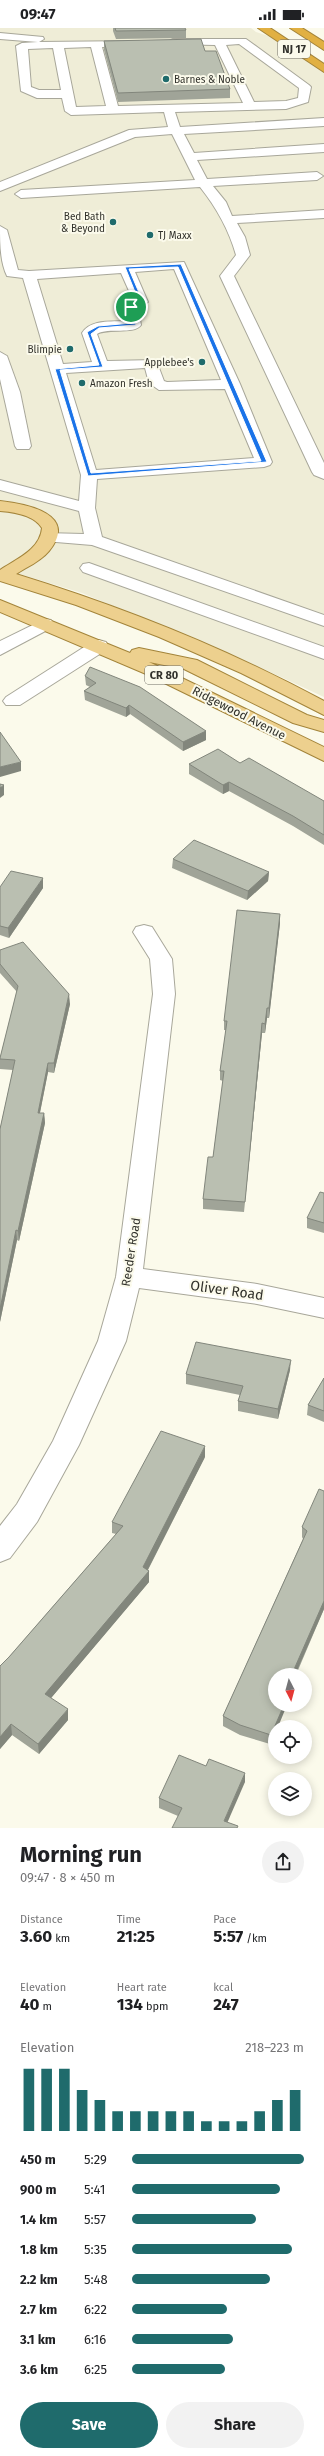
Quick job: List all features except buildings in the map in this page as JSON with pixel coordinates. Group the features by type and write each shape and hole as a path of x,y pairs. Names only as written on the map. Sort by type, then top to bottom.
{"highway":[{"name":"NJ 17","path":"263,28 324,69"},
{"name":"NJ 17","path":"295,28 324,47"}],"main road":[{"path":"0,506 20,508 38,514 48,523 50,537 43,547 1,576"},
{"path":"1,576 114,613 204,650 324,709"},
{"name":"Ridgewood Avenue","path":"0,605 99,646 218,701 324,755"},
{"path":"99,646 190,664 300,719 324,726"}],"street":[{"path":"0,36 44,39"},
{"path":"219,41 250,106"},
{"path":"58,45 68,94 71,111 169,110 286,105 304,100 305,87 242,41 154,42 22,46 25,90 37,94 68,94"},
{"path":"96,44 113,110"},
{"path":"169,110 175,129 203,183 219,202 244,255 227,276 300,432 320,472 324,474"},
{"path":"281,123 324,111"},
{"path":"0,187 133,133 175,129 324,122"},
{"path":"281,123 290,135"},
{"path":"321,180 293,138 324,136"},
{"path":"189,156 324,148"},
{"path":"21,194 203,183 321,180"},
{"path":"228,220 324,214"},
{"path":"0,230 12,273 29,275 179,265 232,384 264,462 89,475"},
{"path":"101,366 89,333 98,327 134,325 131,307 141,302 126,268"},
{"path":"29,275 89,475 87,508 94,540"},
{"path":"0,356 12,392 23,446"},
{"path":"57,369 151,363 157,382 164,387 232,384"},
{"path":"0,485 87,508"},
{"path":"50,537 94,540 324,621"},
{"path":"89,568 324,654"},
{"path":"225,617 250,595"},
{"path":"0,650 45,624"},
{"path":"13,701 99,646"},
{"name":"Reeder Road","path":"0,1549 27,1513 65,1445 112,1341 129,1277 164,994 161,959 144,932"},
{"name":"Oliver Road","path":"129,1277 257,1294 324,1308"}],"shaded area":[{"path":"0,28 251,28 256,32 297,45 324,64 324,697 281,677 82,593 0,568"}],"place":[{"name":"Barnes & Noble","path":"166,79"},
{"name":"Bed Bath & Beyond","path":"113,222"},
{"name":"TJ Maxx","path":"150,235"},
{"name":"Blimpie","path":"70,349"},
{"name":"Applebee's","path":"202,362"},
{"name":"Amazon Fresh","path":"82,383"}],"route":[{"path":"179,265 232,384 264,462 89,475 57,369 101,366 89,333 98,327 134,325 131,307 141,302 126,268 179,265"}]}
